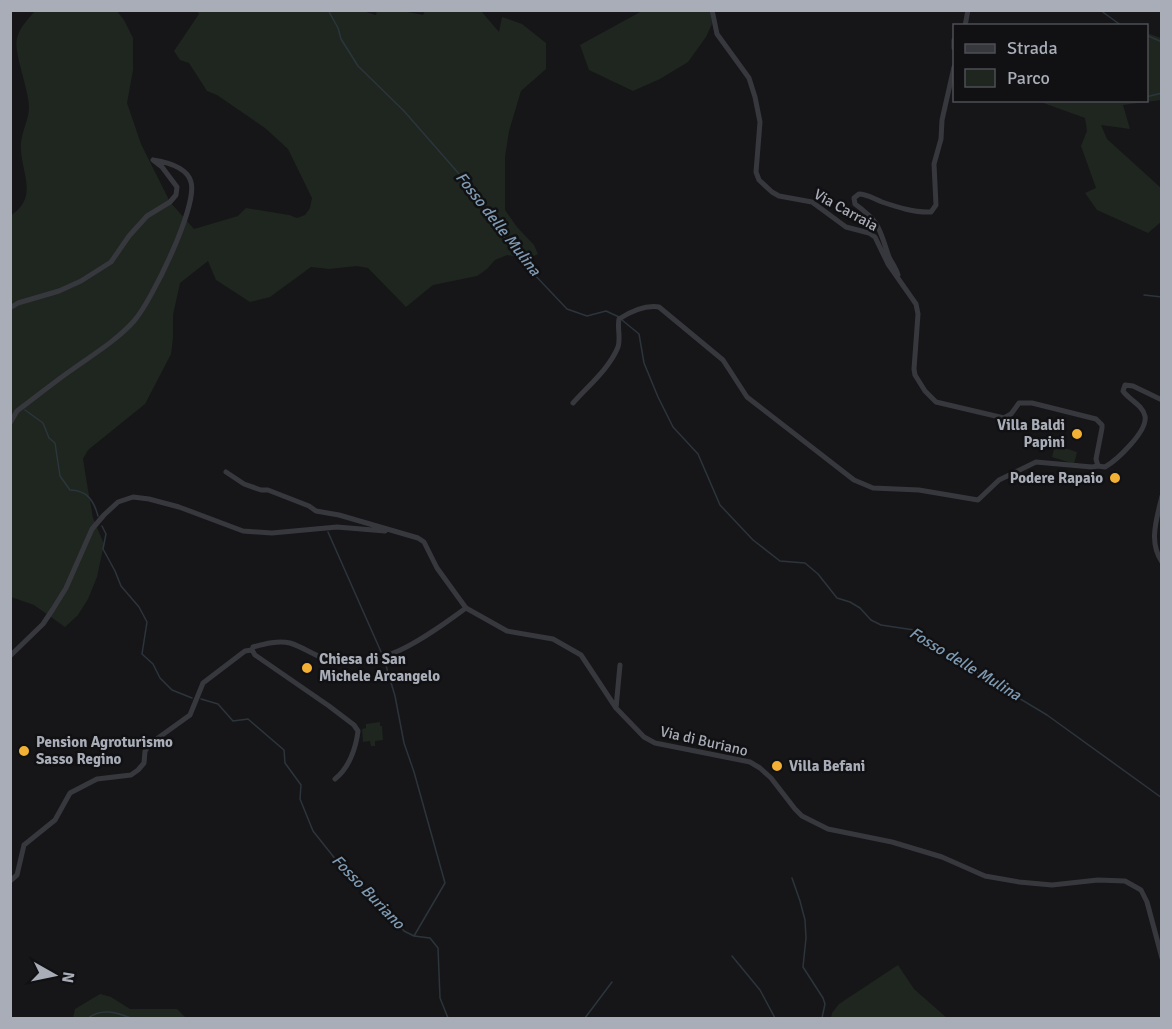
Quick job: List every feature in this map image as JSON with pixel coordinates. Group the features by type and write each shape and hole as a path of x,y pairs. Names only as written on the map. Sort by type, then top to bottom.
{"street":[{"name":"Via Carraia","path":"712,10 717,34 749,78 755,97 759,122 756,172 759,180 771,192 779,196 812,202 846,227 869,233 875,237 888,264 916,304 918,314 915,375 925,391 936,402 1004,418 1011,414 1019,403 1032,402 1096,419 1102,425 1096,459 1098,466"},
{"path":"899,279 881,230 872,216 855,204 854,198 863,194 922,213 931,212 936,205 934,164 941,139 942,120 953,71"},
{"path":"10,308 18,303 59,291 93,275 111,262 124,242 147,216 170,202 176,195 177,188 162,167 153,160 172,164 184,172 191,182 191,198 178,239 146,306 121,334 17,411 10,423"},
{"path":"573,403 602,371 619,345 619,318 643,309 659,307 723,360 747,397 854,480 873,488 919,490 978,500 999,480 1036,462 1105,467 1112,463 1144,428 1145,416 1140,406 1123,391 1125,386 1133,386 1161,400"},
{"name":"Via di Buriano","path":"226,472 244,484 268,490 316,511 410,534 424,542 437,568 466,608 507,631 523,635 541,635 567,645 581,655 616,708 644,737 655,743 750,762 760,768 779,787 802,816 828,830 892,842 942,857 970,870 1001,879 1052,885 1098,880 1125,881 1141,890 1147,902 1161,958"},
{"path":"1161,496 1154,546 1161,562"},
{"path":"10,656 43,624 53,609 66,588 92,529 118,502 133,497 179,507 243,531 272,533 337,527 390,530"},
{"path":"10,881 17,875 24,845 55,820 70,793 97,779 131,775 138,770 144,763 145,751 151,743 183,723 190,715 203,683 245,651 252,650 253,646 289,643 328,660 348,665 395,652 422,639 466,608"},
{"path":"252,650 255,655 354,725 358,731 352,754 341,775 335,779"},
{"path":"616,708 620,665"}],"green space":[{"path":"360,10 376,15 377,10 403,11 423,15 425,11 481,11 499,32 502,17 522,24 546,43 546,69 521,91 509,131 505,157 505,210 534,245 538,254 530,258 507,255 495,260 477,276 433,285 406,307 368,268 357,266 329,269 311,267 270,297 250,302 216,280 208,261 180,283 173,315 171,354 145,404 88,450 83,459 93,518 104,544 97,577 88,599 78,615 65,627 34,605 11,597 10,216 25,200 27,191 21,143 29,107 16,44 20,30 35,11 117,11 133,38 133,70 127,103 141,144 170,202 194,229 238,216 246,208 297,218 305,215 310,208 312,198 288,149 265,128 217,95 207,91 189,63 180,60 174,51 199,14 197,11"},
{"path":"642,11 710,11 712,24 706,37 688,62 660,79 633,91 589,70 580,45"},
{"path":"1148,33 1161,38 1161,100 1148,102"},
{"path":"1041,102 1146,102 1123,105 1130,129 1101,125 1107,139 1161,188 1161,222 1148,233 1097,210 1085,193 1096,188 1081,146 1087,131 1085,118"},
{"path":"1055,445 1077,452 1074,464 1052,457"},
{"path":"380,722 383,740 375,741 375,746 371,746 370,741 363,742 362,729 366,728 366,724"},
{"path":"898,965 914,989 947,1018 831,1018 839,1004"},
{"path":"100,994 111,997 130,1009 177,1009 186,1018 73,1018 75,1009"}],"waterway":[{"name":"Fosso delle Mulina","path":"328,10 341,39 358,66 404,111 467,183 500,232 532,272 567,309 587,316 606,311 619,317"},
{"path":"1100,10 1119,24"},
{"path":"1148,36 1162,42"},
{"path":"1148,96 1162,93"},
{"path":"1144,295 1162,297"},
{"name":"Fosso delle Mulina","path":"622,320 639,334 644,363 673,427 698,454 720,505 753,540 780,561 805,563 818,574 837,598 860,608 871,620 881,625 914,630 941,651 1047,715 1162,798"},
{"name":"Fosso Buriano","path":"25,410 43,423 49,438 55,443 60,476 70,490 81,492 89,497 98,516"},
{"name":"Fosso Buriano","path":"102,526 106,534 103,549 121,586 139,607 147,622 142,654 153,664 160,678 172,690 192,698"},
{"path":"328,532 382,654"},
{"path":"384,659 395,696 404,743 445,883 414,936"},
{"name":"Fosso Buriano","path":"201,699 218,704 233,721 248,719 284,750 285,763 301,785 300,799 313,831 352,880 384,907 404,931 414,936 430,938 438,948 440,998 448,1018"},
{"path":"792,878 805,920 803,967 823,998 825,1004 822,1018"},
{"path":"732,956 760,990 775,1018"},
{"path":"585,1018 612,982"},
{"path":"88,1018 98,1013 109,1012 131,1018"}],"place":[{"name":"Villa Baldi Papini","path":"1077,434"},
{"name":"Podere Rapaio","path":"1115,478"},
{"name":"Chiesa di San Michele Arcangelo","path":"307,668"},
{"name":"Pension Agroturismo Sasso Regino","path":"24,751"},
{"name":"Villa Befani","path":"777,766"}]}
